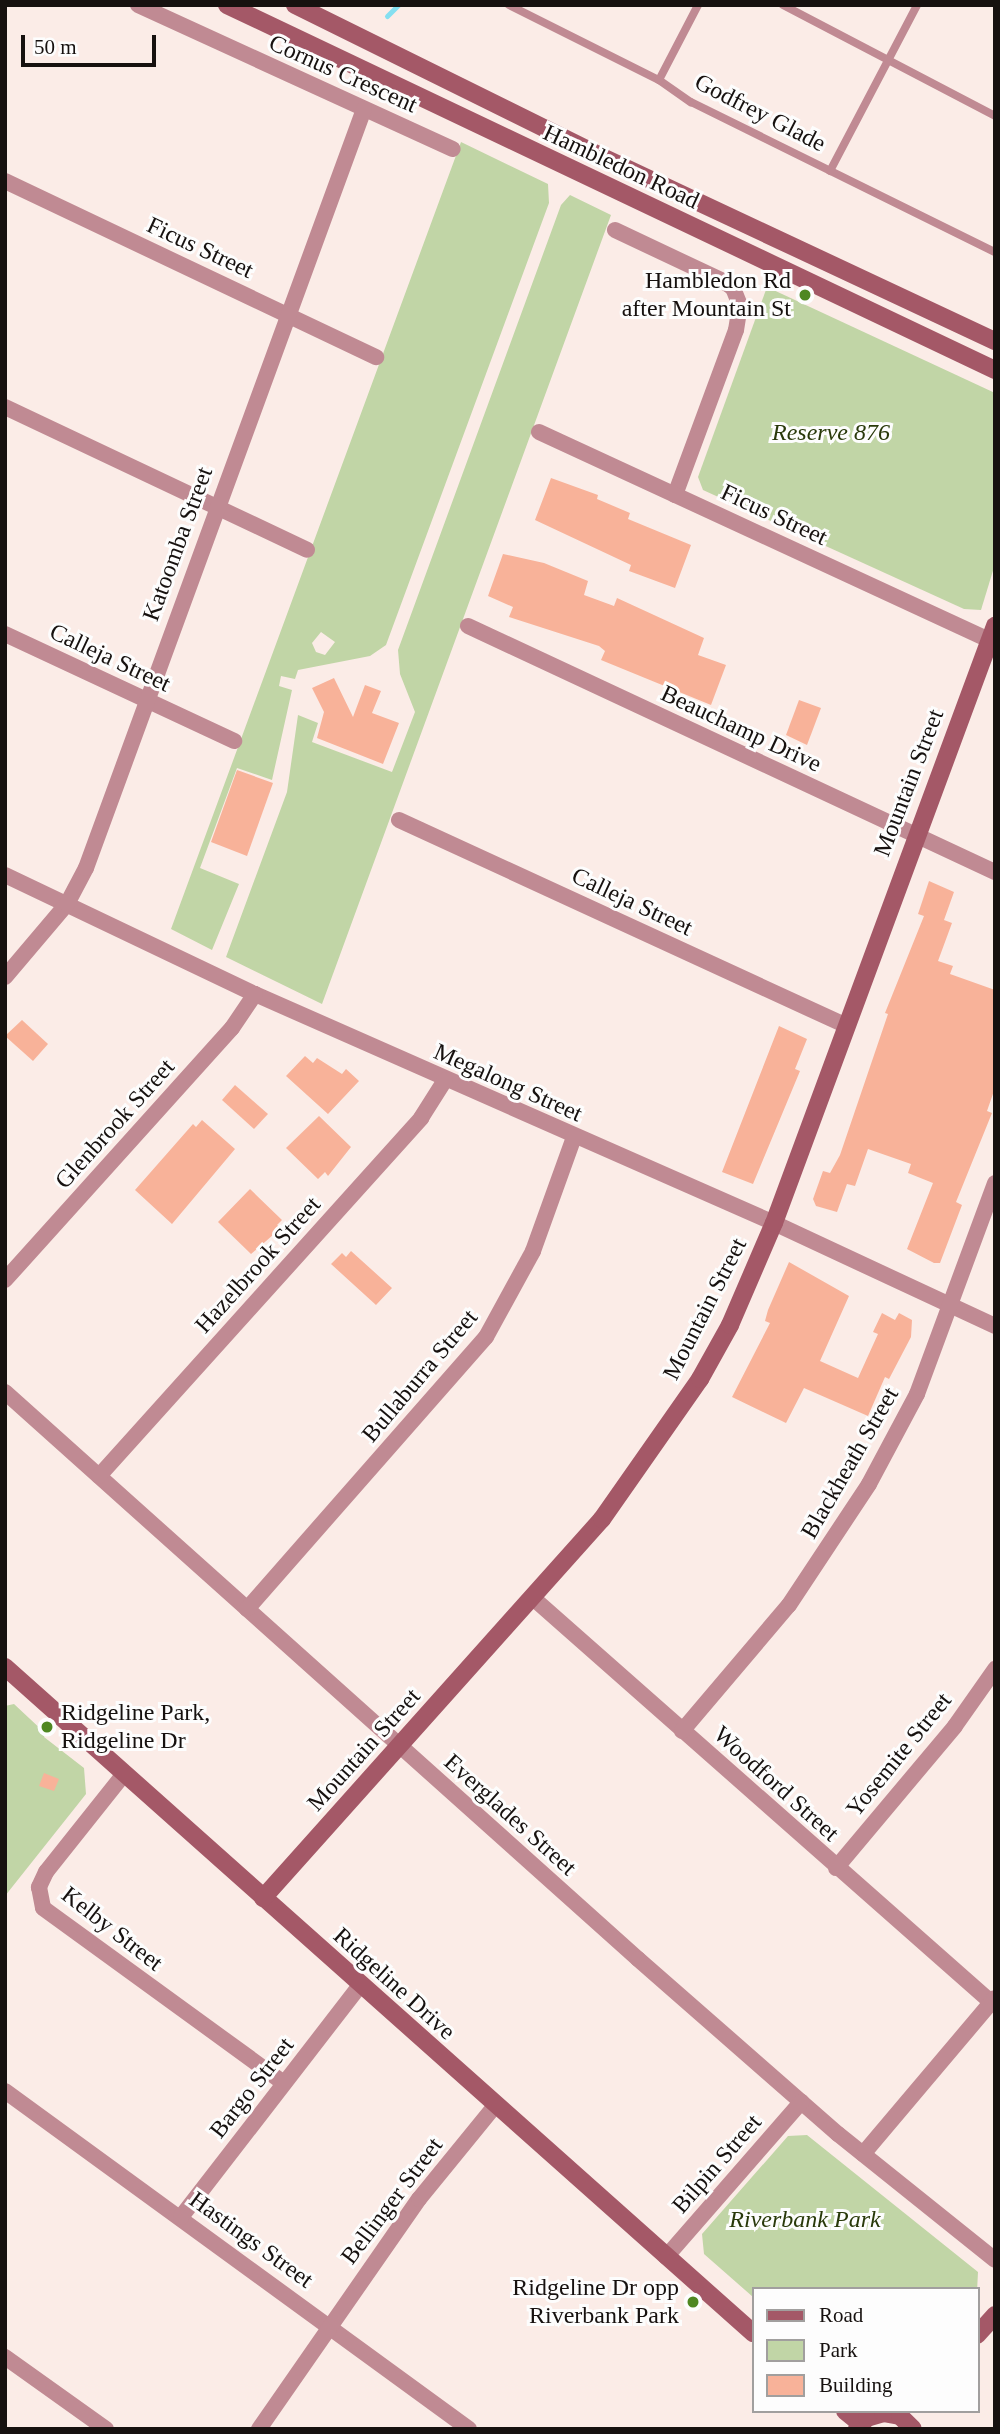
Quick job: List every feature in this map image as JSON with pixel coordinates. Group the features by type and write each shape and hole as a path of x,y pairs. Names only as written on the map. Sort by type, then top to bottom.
{"street":[{"name":"Cornus Crescent","path":"138,5 453,149"},
{"name":"Hambledon Road","path":"227,5 995,370"},
{"name":"Hambledon Road","path":"295,5 602,157 995,341"},
{"name":"Katoomba Street","path":"5,977 67,904 86,867 364,109"},
{"name":"Ficus Street","path":"5,181 376,357"},
{"path":"615,230 723,281 733,288 740,305 736,330 675,495"},
{"path":"5,407 307,550"},
{"name":"Ficus Street","path":"539,432 675,495 992,633"},
{"name":"Beauchamp Drive","path":"468,626 995,872"},
{"name":"Mountain Street","path":"263,1898 602,1519 670,1426 730,1325 774,1223 992,633"},
{"name":"Calleja Street","path":"5,634 234,741"},
{"name":"Calleja Street","path":"399,820 846,1026"},
{"name":"Megalong Street","path":"5,875 255,994 774,1223 995,1326"},
{"name":"Glenbrook Street","path":"5,1280 232,1028 255,994"},
{"name":"Hazelbrook Street","path":"99,1476 421,1118 445,1080"},
{"name":"Bullaburra Street","path":"247,1609 486,1337 533,1251 574,1137"},
{"name":"Blackheath Street","path":"682,1731 789,1605 833,1541 905,1420 995,1183"},
{"name":"Everglades Street","path":"5,1391 400,1747 802,2102 995,2260"},
{"name":"Woodford Street","path":"533,1598 836,1868 993,2000"},
{"name":"Ridgeline Drive","path":"5,1668 359,1987 752,2332"},
{"name":"Yosemite Street","path":"836,1868 946,1737 995,1668"},
{"name":"Kelby Street","path":"124,1774 46,1872 39,1887 43,1908 284,2082"},
{"name":"Bargo Street","path":"181,2217 359,1987"},
{"path":"863,2154 993,2000"},
{"name":"Hastings Street","path":"5,2091 469,2429"},
{"name":"Bilpin Street","path":"666,2257 802,2102"},
{"name":"Bellinger Street","path":"259,2429 328,2326 419,2199 494,2107"},
{"path":"979,2333 995,2315"},
{"path":"5,2357 106,2429"},
{"path":"847,2413 859,2426 883,2413 911,2420"}],"lane":[{"name":"Godfrey Glade","path":"509,5 659,80 691,102 995,252"},
{"path":"659,80 698,5"},
{"path":"783,5 995,116"},
{"path":"830,171 917,5"}],"green space":[{"path":"461,142 548,184 549,203 386,645 370,656 298,670 295,679 281,676 279,686 292,690 272,780 237,768 200,868 239,884 212,950 171,929","holes":["321,632 335,642 325,655 316,652 312,643"]},
{"path":"570,195 611,215 322,1004 226,957 287,792 298,715 318,723 312,742 392,772 415,712 400,674 398,650 561,205"},
{"name":"Reserve 876","path":"767,287 995,393 995,564 981,610 964,609 703,490 698,477"},
{"path":"14,1704 45,1733 44,1737 84,1768 86,1794 5,1896 5,1706"},
{"name":"Riverbank Park","path":"807,2135 978,2272 977,2287 752,2287 752,2296 704,2254 702,2234 788,2136"}],"building":[{"path":"551,478 598,495 597,499 630,513 628,519 691,545 675,588 629,571 631,565 535,520"},
{"path":"503,554 544,563 588,581 584,595 614,606 617,598 704,638 698,655 726,665 711,705 601,660 605,651 599,646 509,617 513,607 488,596"},
{"path":"334,678 353,717 365,685 381,691 372,713 399,723 383,764 317,738 324,712 312,688"},
{"path":"799,700 821,708 807,745 786,735"},
{"path":"237,770 273,783 247,856 211,842"},
{"path":"929,881 954,892 944,920 952,923 938,961 953,966 950,974 995,990 995,1088 987,1111 992,1113 956,1202 962,1205 940,1263 934,1263 907,1249 933,1183 908,1173 911,1164 868,1149 855,1186 847,1184 837,1212 816,1206 813,1199 823,1171 830,1173 840,1155 888,1014 885,1013 924,916 918,914"},
{"path":"22,1020 48,1044 33,1061 5,1036"},
{"path":"779,1026 807,1039 795,1069 800,1071 753,1184 722,1172"},
{"path":"305,1056 313,1063 317,1058 342,1074 346,1069 359,1081 328,1114 286,1076"},
{"path":"235,1085 268,1114 254,1129 222,1100"},
{"path":"319,1116 351,1147 328,1176 325,1172 318,1179 286,1148"},
{"path":"202,1120 235,1149 172,1224 135,1190 193,1124 196,1127"},
{"path":"250,1189 282,1220 277,1225 281,1228 251,1254 218,1222"},
{"path":"351,1251 392,1288 376,1305 331,1264 342,1253 346,1257"},
{"path":"789,1262 849,1296 820,1361 858,1378 878,1334 873,1332 882,1313 895,1320 899,1313 912,1320 911,1337 889,1379 885,1377 868,1416 804,1388 786,1423 732,1397 770,1323 765,1321 768,1310"},
{"path":"44,1773 59,1779 54,1791 39,1786"}],"waterway":[{"path":"387,16 398,5"}],"place":[{"name":"Hambledon Rd after Mountain St","path":"805,295"},
{"name":"Ridgeline Park, Ridgeline Dr","path":"47,1727"},
{"name":"Ridgeline Dr opp Riverbank Park","path":"693,2302"}]}
